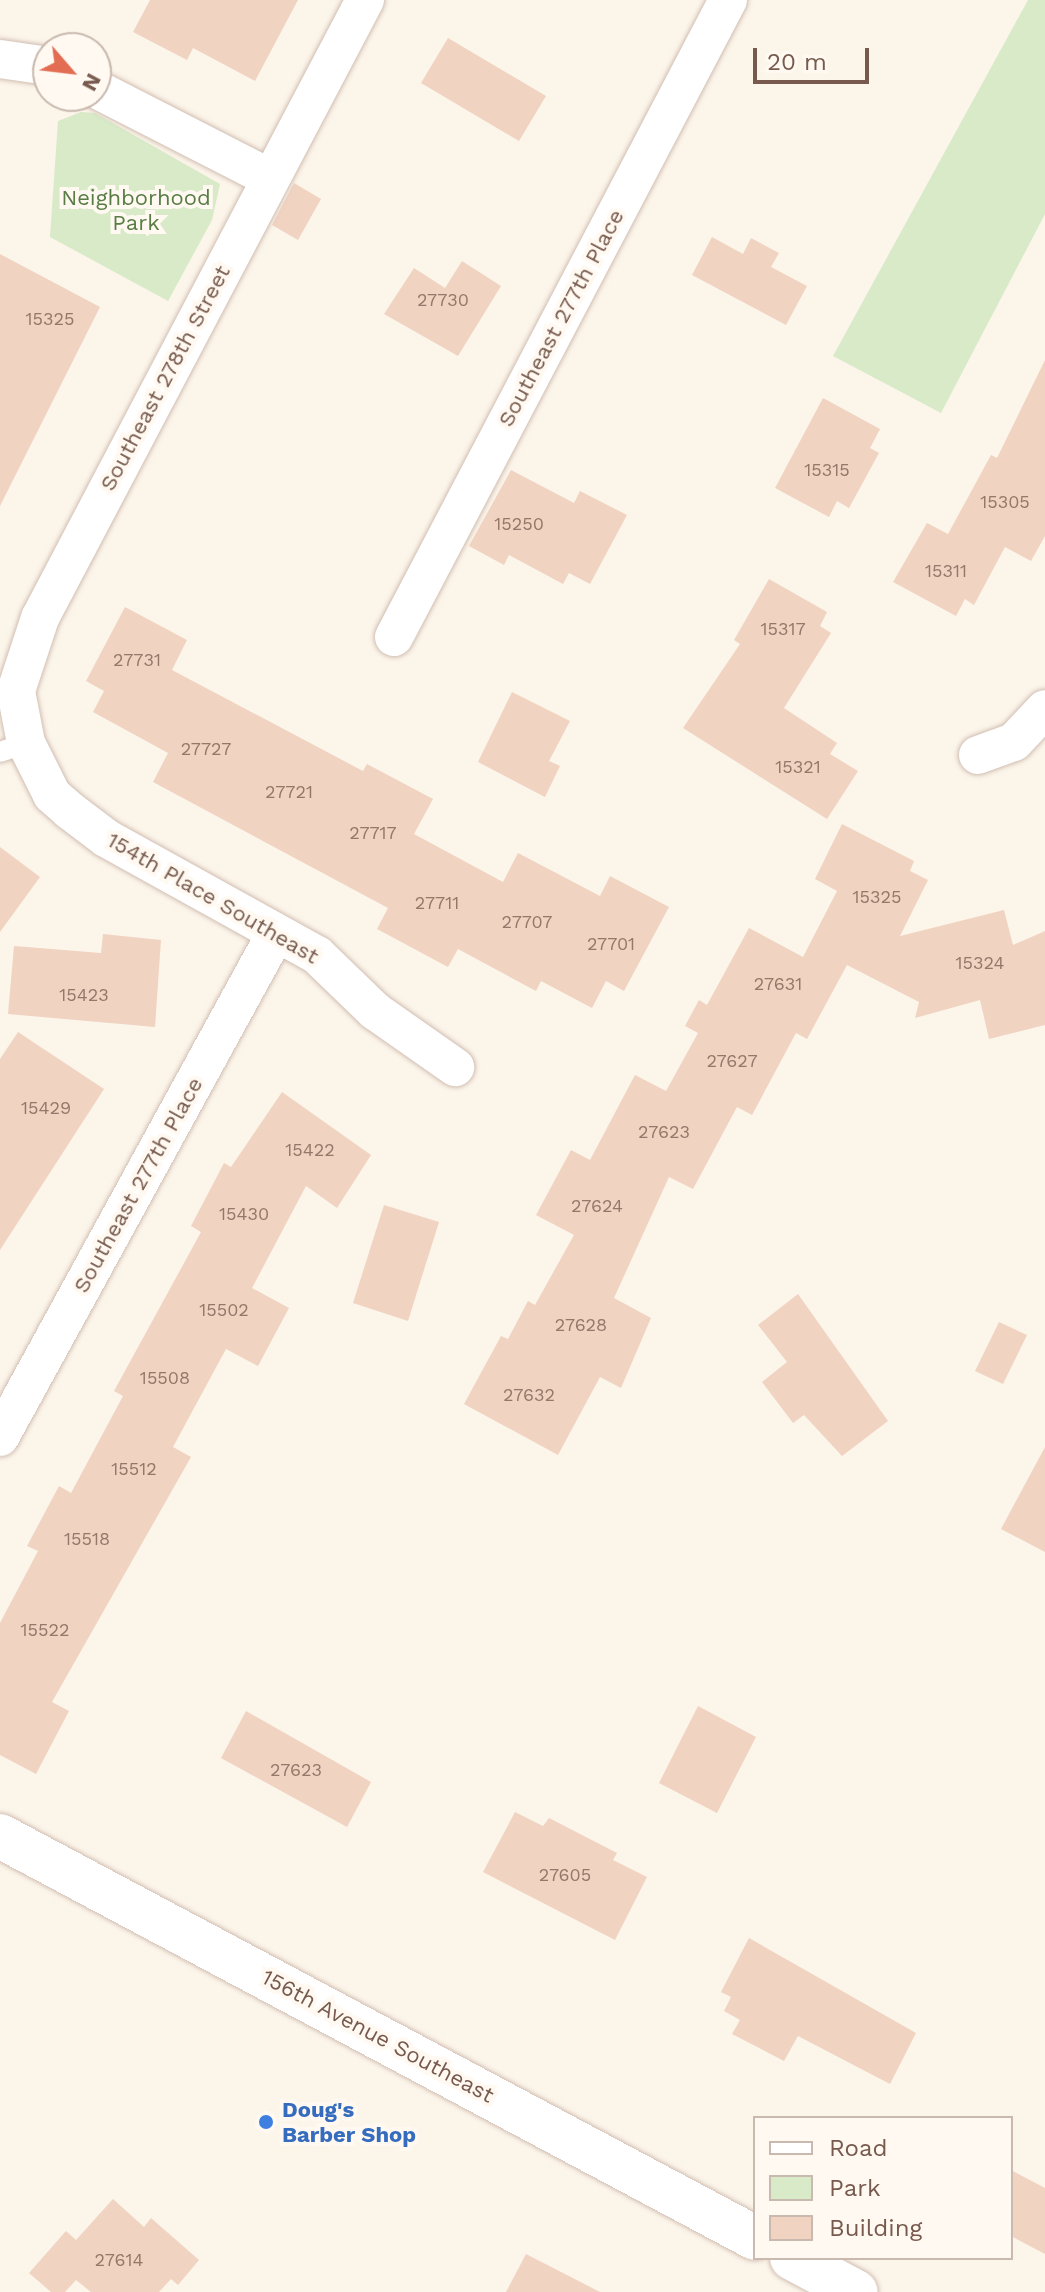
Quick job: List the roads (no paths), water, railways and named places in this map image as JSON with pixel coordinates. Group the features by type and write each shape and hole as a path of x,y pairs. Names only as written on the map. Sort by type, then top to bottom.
{"street":[{"name":"Southeast 278th Street","path":"13,748 16,691 40,618 365,0"},
{"name":"Southeast 277th Place","path":"394,637 728,0"},
{"path":"0,59 32,64"},
{"path":"112,97 270,178"},
{"path":"978,755 1014,742 1045,709"},
{"name":"154th Place Southeast","path":"13,748 52,795 106,838 317,955 375,1011 455,1067"},
{"name":"Southeast 277th Place","path":"0,1437 276,933"},
{"name":"156th Avenue Southeast","path":"0,1836 753,2237"},
{"path":"796,2260 856,2292"}],"place":[{"name":"Doug's Barber Shop","path":"266,2122"}],"park label":[{"name":"Neighborhood Park","path":"136,210"}]}
